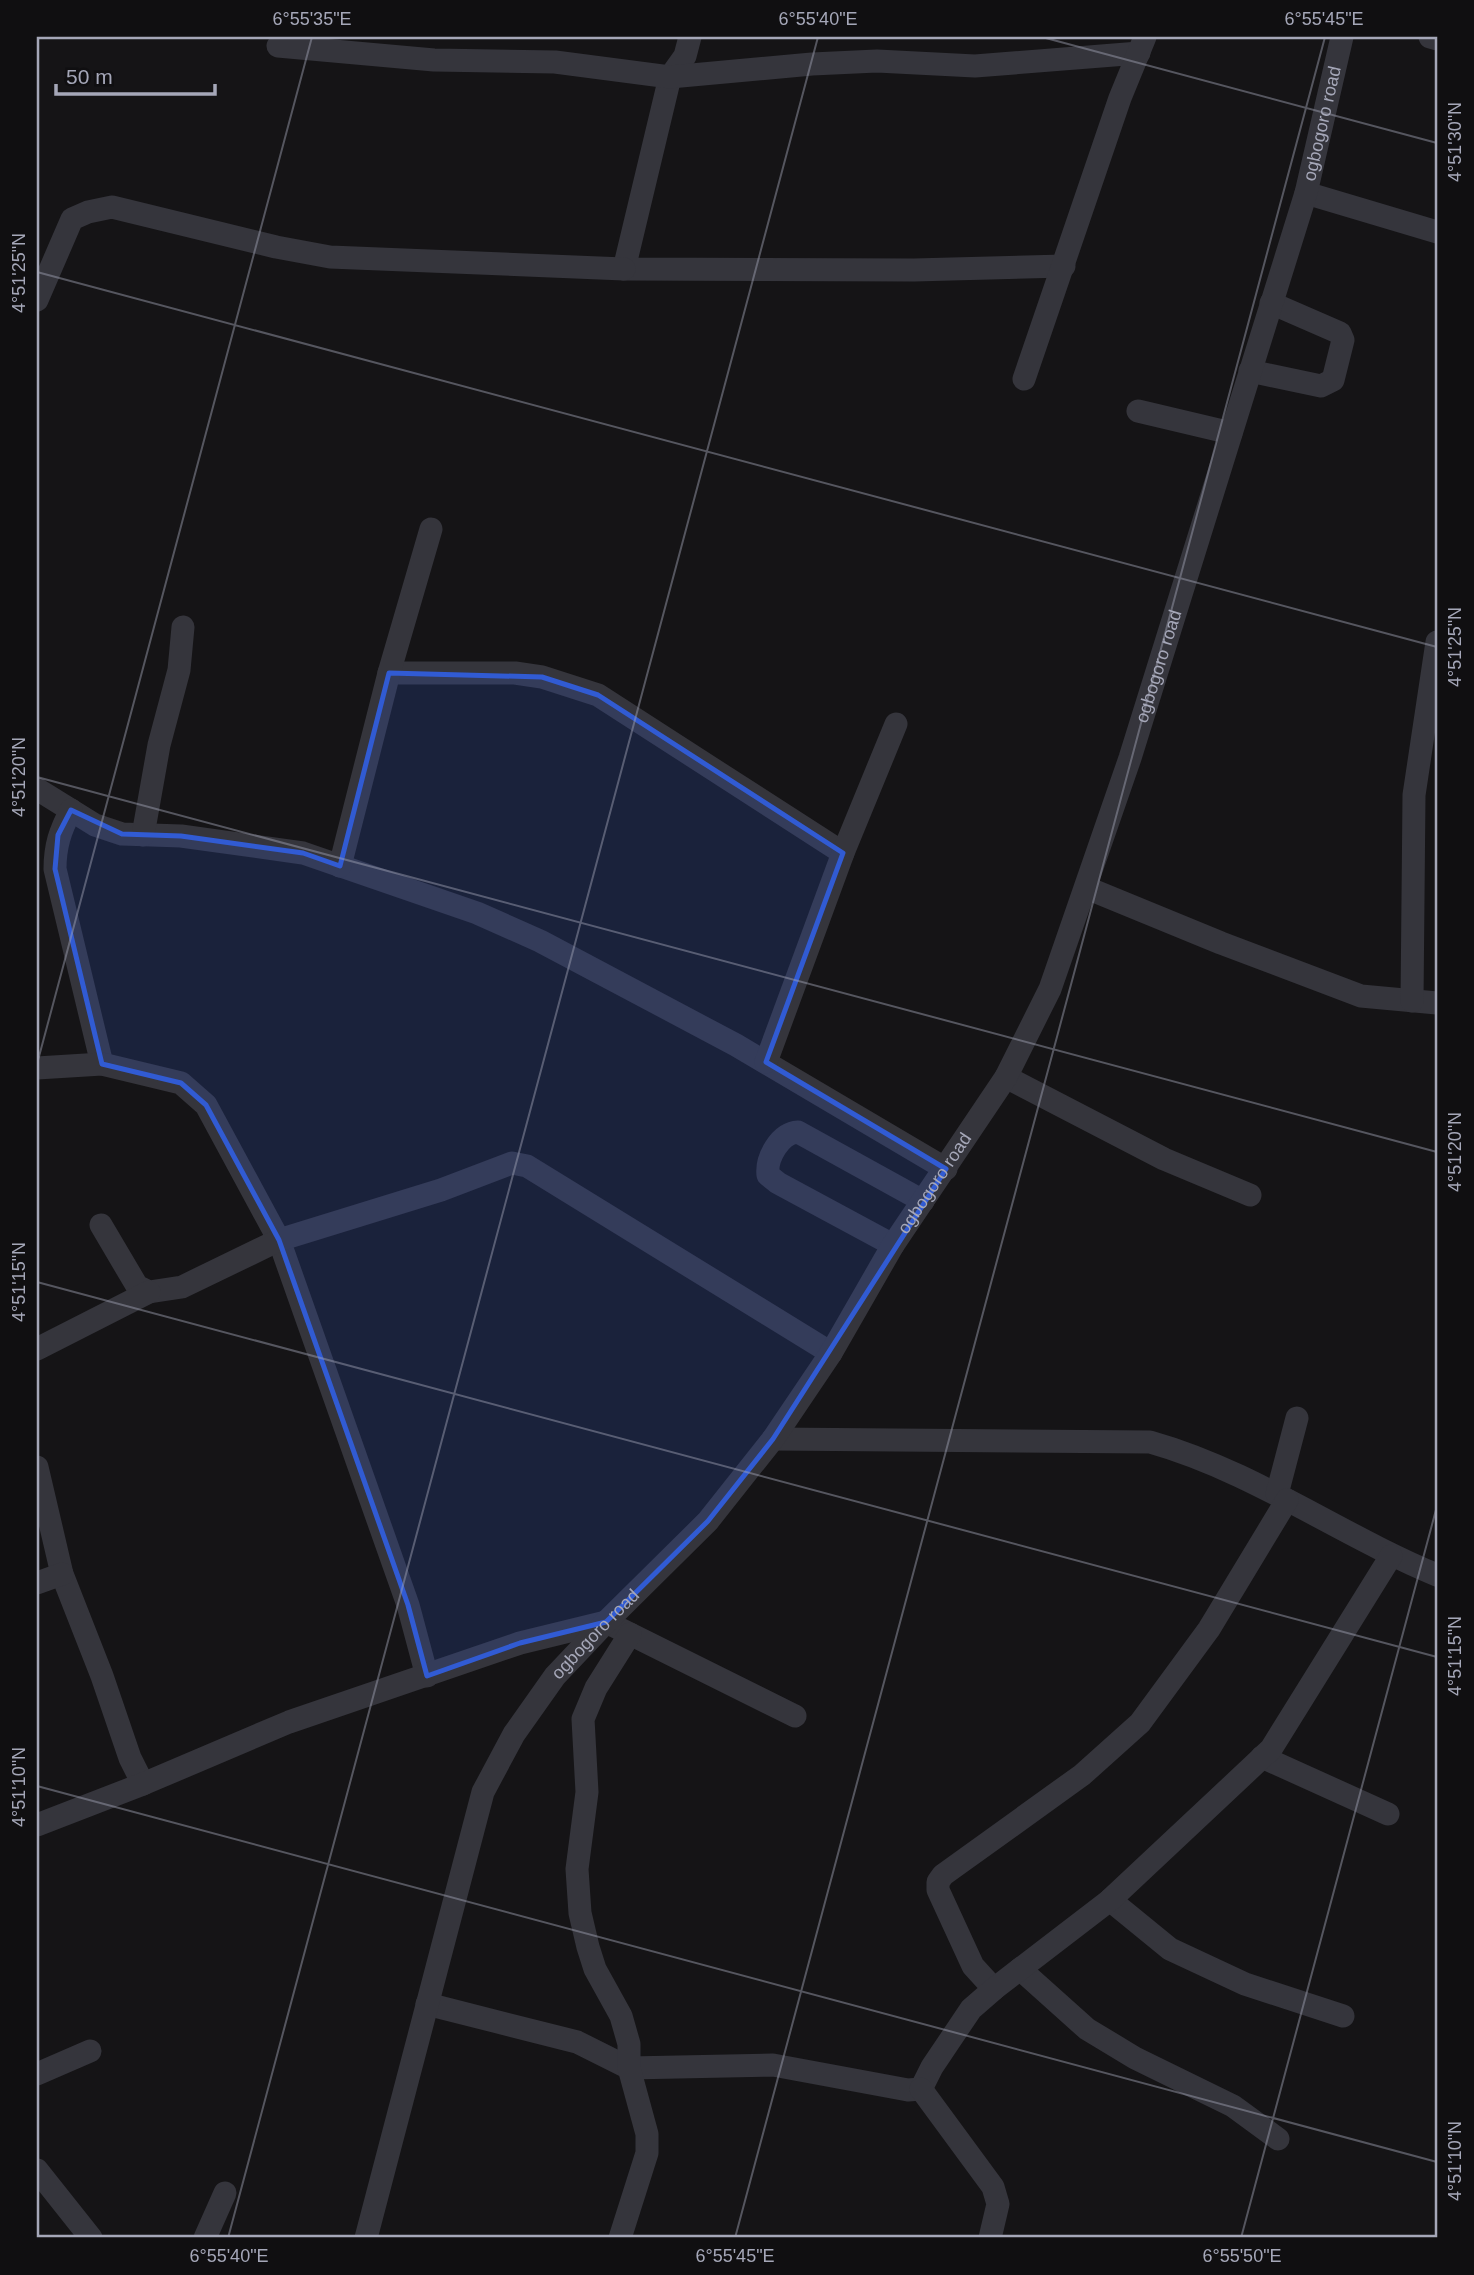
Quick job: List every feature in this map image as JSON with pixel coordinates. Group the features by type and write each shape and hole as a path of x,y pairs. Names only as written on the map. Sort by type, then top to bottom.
{"street":[{"name":"ogbogoro road","path":"366,2238 483,1792 514,1734 555,1676 708,1521 773,1439 831,1353 893,1245 1006,1077 1050,989 1130,758 1306,192 1342,37"},
{"path":"1430,37 1437,39"},
{"path":"278,47 434,61 812,64 877,61 975,66 1142,45 1120,98 1024,379"},
{"path":"624,269 684,62"},
{"path":"1306,192 1437,232"},
{"path":"37,300 72,219 88,212 112,207 275,247 330,257 624,269 914,270 1064,265"},
{"path":"1250,371 1321,386 1333,380 1343,340 1340,333 1271,303"},
{"path":"1138,411 1231,433"},
{"path":"340,866 389,673 430,529"},
{"path":"143,835 159,745 179,670 183,627"},
{"path":"1412,1001 1414,795 1437,642"},
{"path":"389,673 515,673 542,677 598,695 843,853"},
{"path":"766,1062 843,853 896,724"},
{"path":"37,789 95,825 122,834 181,835 303,853 477,913 540,942 766,1062 946,1169"},
{"path":"71,810 58,835 55,869 103,1064"},
{"path":"1087,888 1361,996 1437,1003"},
{"path":"37,1068 103,1064 181,1083 206,1105 279,1240 408,1605 426,1676"},
{"path":"1006,1077 1164,1159 1250,1195"},
{"path":"893,1245 778,1183 768,1175 770,1157 785,1136 798,1132 923,1201"},
{"path":"37,1349 149,1292 182,1287 279,1240 441,1190 512,1163 527,1166 831,1353"},
{"path":"101,1225 137,1286 149,1292"},
{"path":"994,1989 973,1966 938,1890 938,1881 1082,1775 1140,1723 1209,1629 1282,1497 1297,1418"},
{"path":"773,1439 1150,1442 1184,1452 1282,1497 1391,1556 1437,1575"},
{"path":"37,1467 62,1574 102,1676 130,1758 143,1784"},
{"path":"921,2089 932,2067 971,2010 994,1989 1110,1900 1271,1749 1391,1556"},
{"path":"37,1583 62,1574"},
{"path":"37,1825 143,1784 289,1722 520,1643 606,1622 795,1716"},
{"path":"620,2238 647,2153 647,2134 629,2068 629,2044 621,2015 595,1969 580,1913 577,1869 587,1792 583,1719 596,1688 630,1634"},
{"path":"1262,1757 1388,1814"},
{"path":"1110,1900 1170,1949 1245,1984 1343,2016"},
{"path":"1020,1969 1087,2029 1135,2058 1233,2106 1278,2139"},
{"path":"428,2004 577,2042 629,2068 773,2065 908,2090 921,2089"},
{"path":"37,2074 90,2051"},
{"path":"921,2089 993,2187 998,2204 990,2238"},
{"path":"37,2170 92,2238"},
{"path":"205,2238 225,2193"}],"highlighted area":[{"path":"389,673 542,677 598,695 843,853 766,1062 946,1169 773,1439 708,1521 606,1622 520,1643 427,1676 408,1605 279,1240 230,1146 206,1105 181,1083 102,1064 55,869 58,835 71,810 122,834 181,836 303,853 340,866"}]}
